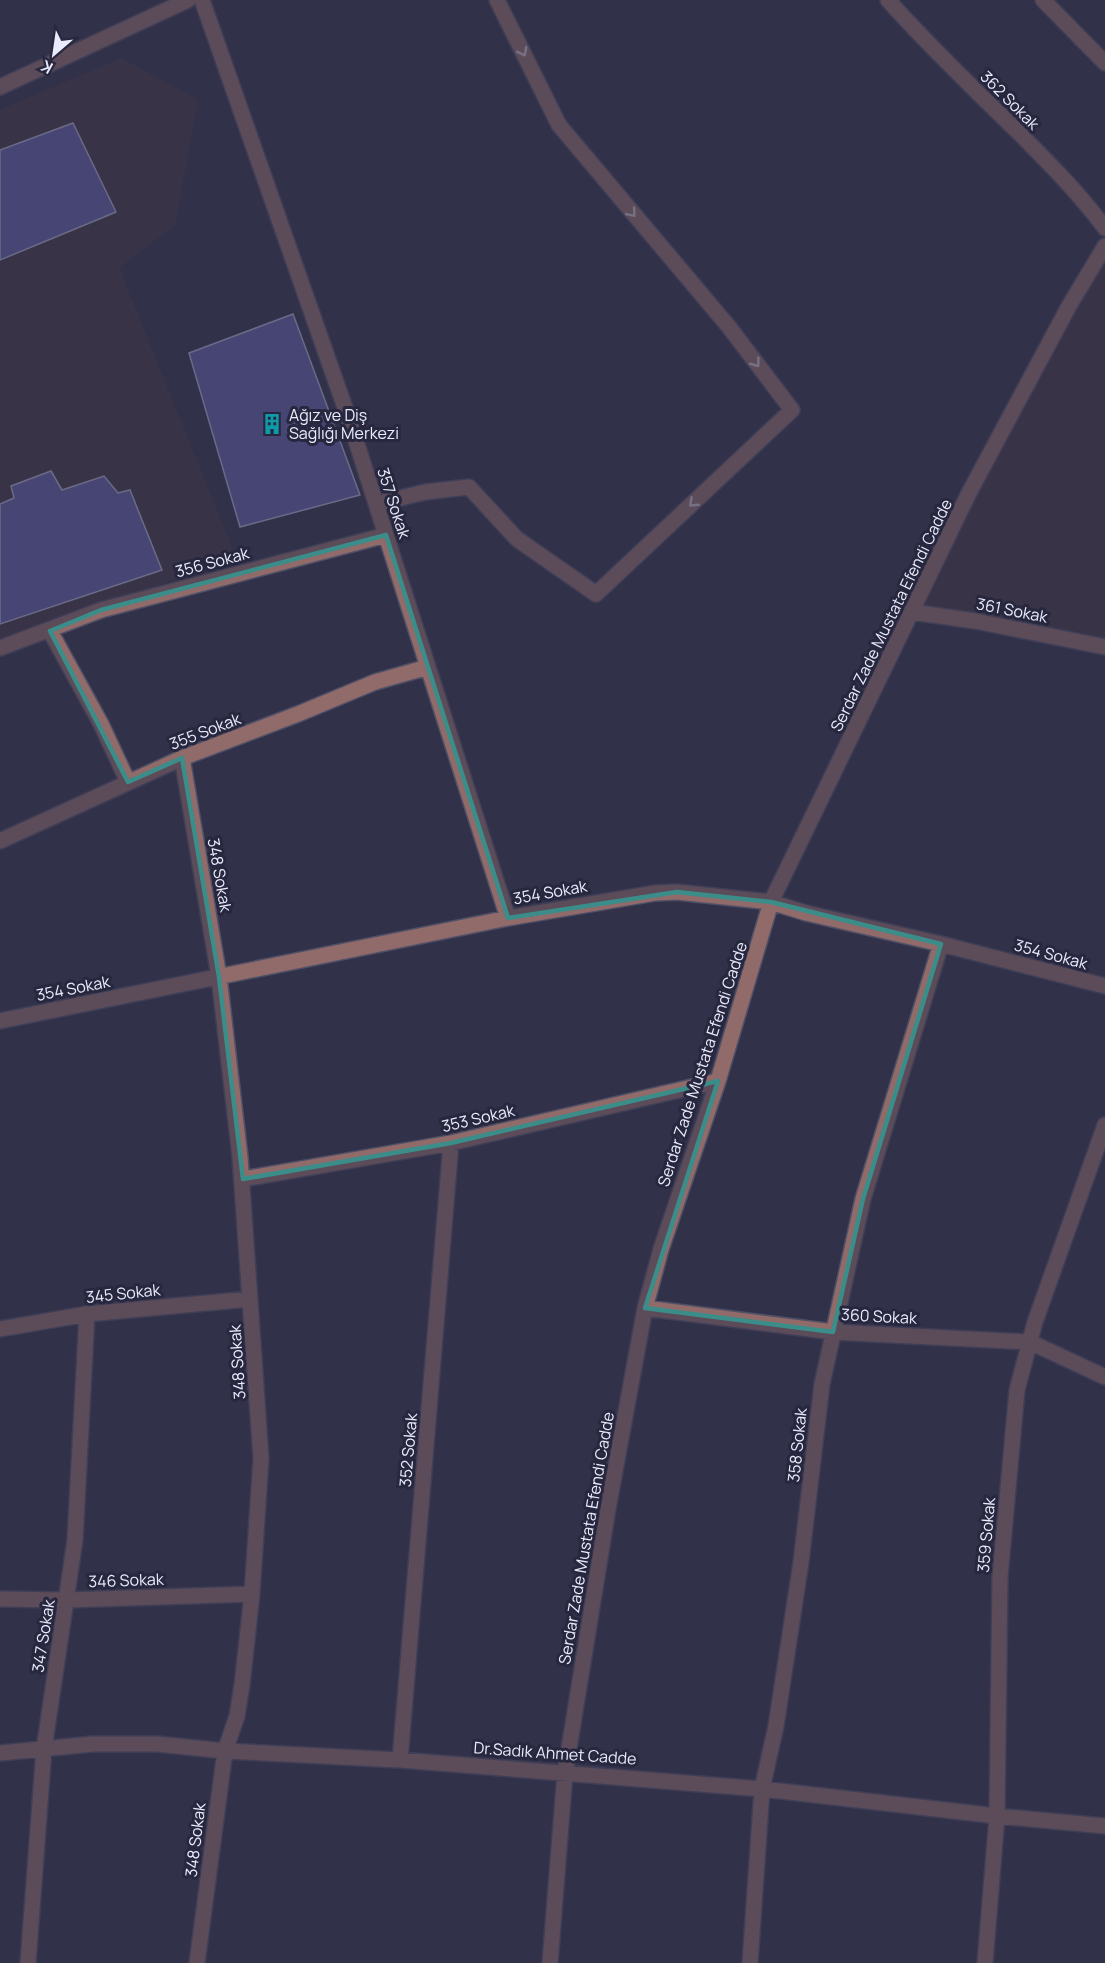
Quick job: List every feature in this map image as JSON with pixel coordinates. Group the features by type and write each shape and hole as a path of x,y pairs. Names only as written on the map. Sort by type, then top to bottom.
{"street":[{"path":"0,87 188,0"},
{"name":"357 Sokak","path":"202,0 349,419 508,918"},
{"path":"376,504 425,492 469,487 517,539 596,594 792,410 729,327 560,125 497,0"},
{"name":"362 Sokak","path":"888,0 915,31 1086,202 1105,228"},
{"path":"1042,0 1105,63"},
{"name":"Serdar Zade Mustata Efendi Cadde","path":"550,1963 566,1773 608,1509 645,1308 661,1249 718,1082 771,902 969,493 1069,306 1105,246"},
{"name":"356 Sokak","path":"0,648 101,610 386,535"},
{"name":"361 Sokak","path":"912,612 975,621 1105,646"},
{"path":"50,631 101,724 128,782"},
{"name":"355 Sokak","path":"0,841 182,758 375,682 428,667"},
{"name":"348 Sokak","path":"182,758 219,977 243,1179 261,1458 252,1594 237,1716 225,1751 197,1963"},
{"name":"354 Sokak","path":"0,1021 508,918 655,893 677,892 771,902 806,913 941,944 1105,986"},
{"name":"358 Sokak","path":"750,1963 762,1789 776,1726 801,1562 822,1384 863,1199 941,944"},
{"name":"353 Sokak","path":"243,1179 451,1143 718,1082"},
{"name":"359 Sokak","path":"985,1963 997,1816 1000,1577 1017,1390 1035,1322 1105,1125"},
{"name":"352 Sokak","path":"400,1760 451,1143"},
{"name":"345 Sokak","path":"0,1329 87,1314 250,1299"},
{"name":"360 Sokak","path":"645,1308 833,1332 1030,1342 1105,1377"},
{"name":"347 Sokak","path":"28,1963 44,1749 75,1540 87,1314"},
{"name":"346 Sokak","path":"0,1599 67,1600 252,1594"},
{"name":"Dr.Sadık Ahmet Cadde","path":"0,1753 93,1744 157,1744 225,1751 400,1760 762,1789 1105,1826"}],"highlighted area":[{"path":"386,535 508,918 677,892 771,902 941,944 863,1199 833,1332 645,1308 718,1081 451,1143 243,1179 219,977 182,758 128,782 50,631 101,610"}],"shaded area":[{"path":"121,58 198,100 175,225 119,268 235,555 0,648 0,110"},
{"path":"1105,246 1105,649 912,612"}],"building":[{"path":"73,123 116,212 0,260 0,150"},
{"name":"Ağız ve Diş Sağlığı Merkezi","path":"293,314 360,495 240,527 189,353"},
{"path":"51,471 62,490 104,476 118,493 130,490 162,570 0,624 0,504 14,498 11,486"}],"place":[{"name":"Ağız ve Diş Sağlığı Merkezi","path":"272,424"}]}
